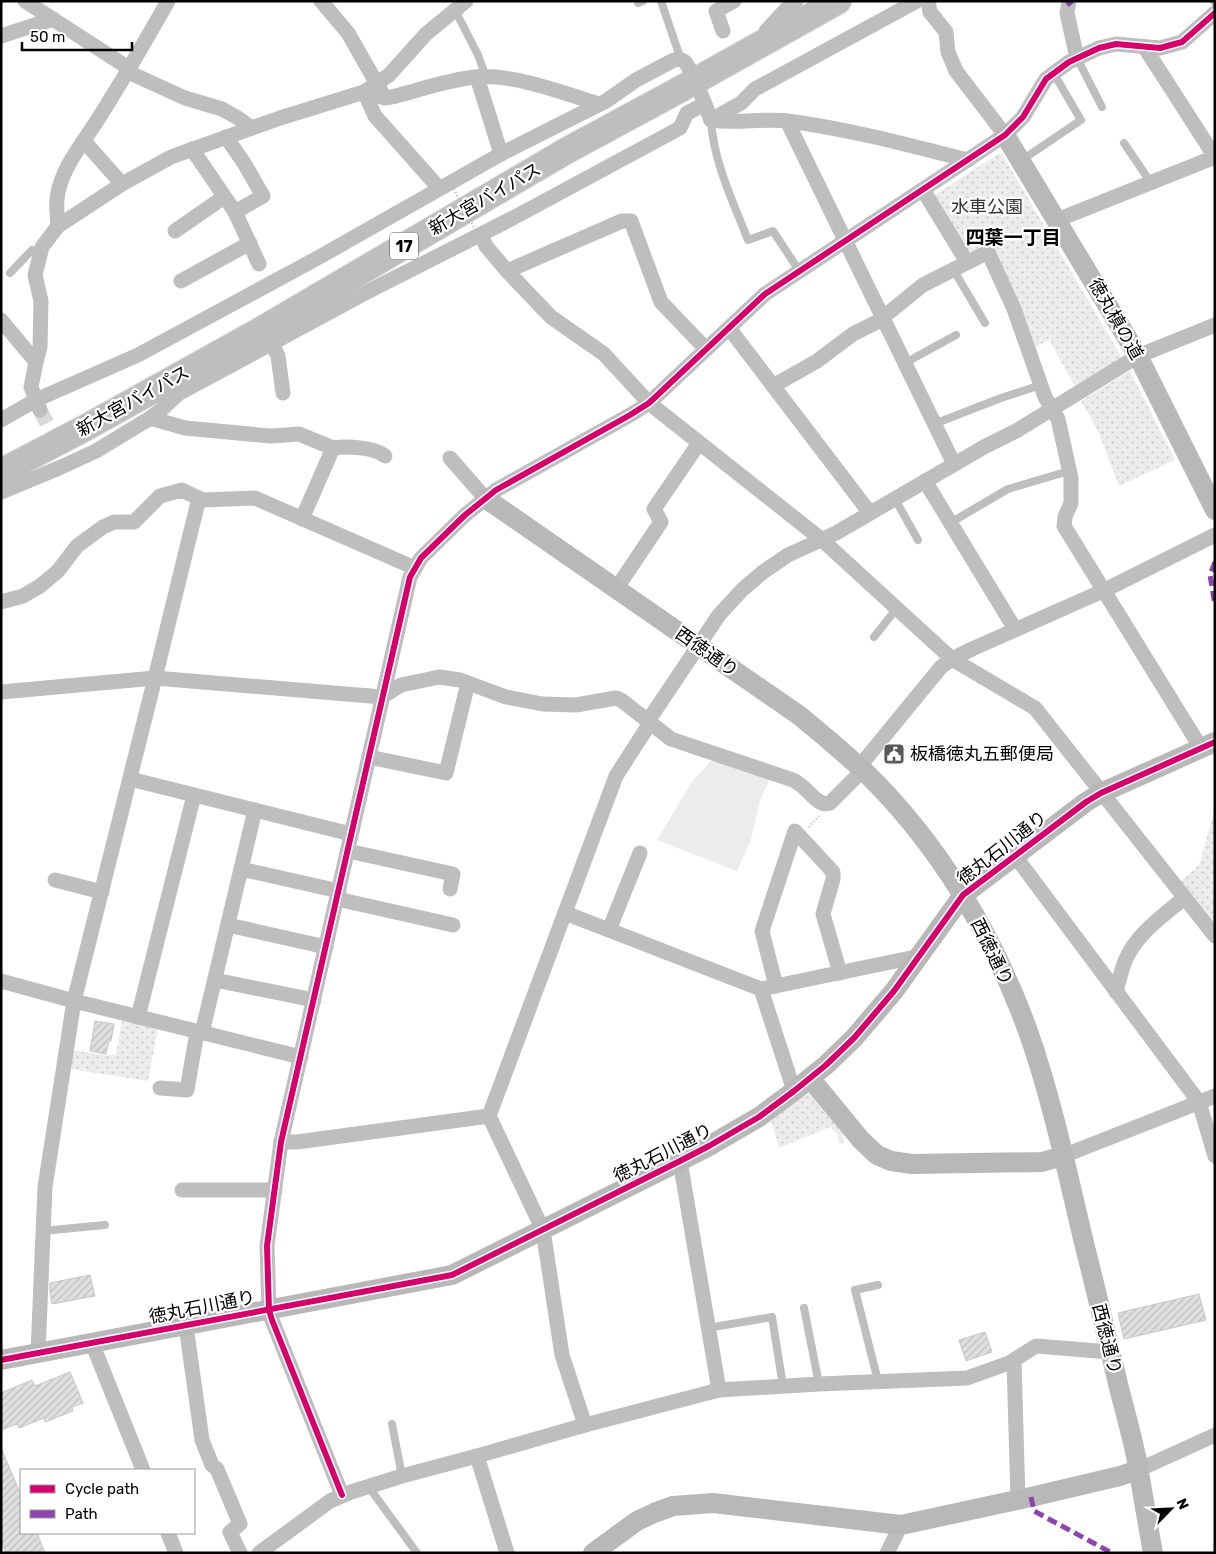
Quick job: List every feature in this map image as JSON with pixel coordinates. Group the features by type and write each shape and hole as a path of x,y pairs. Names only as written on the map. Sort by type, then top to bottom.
{"highway":[{"name":"新大宮バイパス","path":"1,457 84,412 184,353 359,258 557,141 807,8 838,1"},
{"name":"新大宮バイパス","path":"1,472 85,428 261,330 566,151 689,70 807,8"}],"street":[{"path":"25,1 129,71 185,98 222,110 252,128"},
{"path":"58,226 56,207 59,186 72,158 129,71 168,1"},
{"path":"321,1 348,33 385,98"},
{"path":"723,30 716,12 734,1"},
{"path":"711,120 741,102 755,89 917,1"},
{"path":"928,1 930,12 946,32 948,52 956,71 1006,135"},
{"path":"1069,1 1067,13 1078,58"},
{"path":"38,405 31,387 40,347 41,301 35,275 42,247 39,246 58,226 122,184 171,157 252,128 364,92 397,68 426,34 461,6"},
{"path":"342,1495 272,1320 269,1310 267,1246 281,1142 382,697 410,578 415,568 422,558 458,521 485,498 509,482 630,416 649,403 765,294 1006,135 1023,117 1046,80 1054,74 1078,58 1099,48 1116,44 1160,48 1182,42 1215,13"},
{"path":"1,36 54,19"},
{"path":"1057,220 1215,157 1145,48"},
{"path":"1,420 38,405 138,354 444,190 502,154 599,104 636,80 674,60 689,70 711,120"},
{"path":"364,92 385,98 460,79 481,77 518,80 599,104"},
{"path":"481,77 502,154"},
{"path":"364,92 376,116 444,190"},
{"path":"85,428 92,432 110,430 481,231 680,128 687,113 705,104"},
{"path":"711,120 725,122 787,121 844,130 968,160"},
{"path":"787,121 954,464"},
{"name":"徳丸槙の道","path":"1006,135 1138,356 1215,510"},
{"path":"226,137 263,196 235,212"},
{"path":"84,141 122,184"},
{"path":"192,149 235,212 259,264"},
{"path":"923,190 967,262"},
{"path":"174,231 224,197"},
{"path":"507,271 622,220 631,222 661,302 706,349"},
{"path":"481,231 486,246 507,271 552,317 604,354 649,403 821,540 952,659 1035,708 1215,936"},
{"path":"181,281 250,243"},
{"path":"773,386 817,362 853,334 876,322 923,285 988,252 1014,309 1045,397 1058,419 1069,471 1071,503 1064,526 1208,745"},
{"path":"1,320 36,362"},
{"path":"585,1425 562,1355 543,1230 490,1116 616,776 719,615 742,590 763,572 788,555 870,514 954,464 1016,431 1138,356 1215,325"},
{"path":"729,328 870,514"},
{"path":"272,344 278,356 283,393"},
{"path":"1,492 66,457 96,450 150,418 178,394"},
{"path":"150,418 185,428 271,436 299,434 333,448 344,446 380,452 385,456"},
{"path":"616,589 661,522 654,509 699,443"},
{"path":"302,519 333,448"},
{"name":"西徳通り","path":"450,458 485,498 800,716 861,769 893,802 918,832 963,895 1002,970 1025,1025 1043,1079 1136,1456 1153,1553"},
{"path":"926,481 1015,629"},
{"path":"1,602 23,596 40,586 58,571 76,546 103,527 114,522 134,522 160,496 182,490 202,500 255,498 415,568"},
{"path":"38,1353 45,1186 74,1001 199,498"},
{"path":"1,692 155,678 382,697 401,685 439,677 460,680 506,696 543,704 576,705 616,698 672,739 792,780 802,786 820,803 823,809 830,804 861,769 942,667 952,659 1105,590 1215,535"},
{"path":"369,757 446,774 468,683"},
{"name":"徳丸石川通り","path":"1,1360 452,1276 680,1161 742,1127 794,1092 854,1038 876,1014 963,895 1086,802 1101,793 1208,745"},
{"path":"130,779 352,834"},
{"path":"138,1017 194,795"},
{"path":"160,1088 186,1090 215,980 255,810"},
{"path":"794,1092 768,988 762,931 795,831 803,833 833,872 824,914 840,973"},
{"path":"348,851 454,874 450,889"},
{"path":"609,930 640,853"},
{"path":"1015,856 1199,1102 1215,1156"},
{"path":"241,869 454,926"},
{"path":"55,880 102,892"},
{"path":"1116,992 1125,960 1134,945 1145,932 1184,898"},
{"path":"565,913 768,988 920,956"},
{"path":"228,925 326,947"},
{"path":"215,980 314,1000"},
{"path":"1,981 301,1057"},
{"path":"810,1078 861,1140 878,1155 891,1161 912,1164 1042,1162 1063,1156 1215,1096"},
{"path":"281,1142 297,1142 490,1116"},
{"path":"680,1161 719,1390"},
{"path":"182,1190 274,1190"},
{"path":"186,1326 202,1440 212,1465 217,1469 240,1524 230,1532 240,1553"},
{"path":"92,1343 143,1469"},
{"path":"266,1551 342,1495 402,1476 585,1425 719,1390 967,1378 1014,1361 1036,1346 1110,1352"},
{"path":"1014,1361 1018,1500"},
{"path":"593,1553 637,1521 673,1506 713,1503 901,1525 1120,1476 1138,1470 1215,1435"},
{"path":"478,1456 506,1553"},
{"path":"887,1553 901,1525"},
{"path":"168,1534 176,1553"}],"lane":[{"path":"661,1 689,70"},
{"path":"461,6 478,55 481,77"},
{"path":"1078,58 1102,107"},
{"path":"1021,160 1081,120 1054,74"},
{"path":"711,120 712,135 726,184 748,240 773,230 800,272"},
{"path":"1124,142 1151,183"},
{"path":"10,273 39,246"},
{"path":"953,269 985,323"},
{"path":"904,363 956,335"},
{"path":"934,424 1041,385"},
{"path":"950,523 1008,489 1069,471"},
{"path":"894,499 918,540"},
{"path":"874,636 897,608"},
{"path":"42,1231 104,1225"},
{"path":"878,1286 855,1290 878,1381"},
{"path":"804,1308 818,1384"},
{"path":"708,1328 772,1317 783,1386"},
{"path":"392,1424 402,1476"},
{"path":"368,1486 417,1553"}],"path":[{"path":"444,190 453,188 476,231 481,231"},
{"path":"803,833 823,809"}],"green space":[{"name":"水車公園","path":"998,154 1002,154 1122,358 1075,386 1049,340 1034,348 1026,320 998,259 967,251 935,200 935,195"},
{"path":"1130,371 1175,460 1119,486 1098,431 1081,401"},
{"path":"714,758 771,777 760,800 751,840 737,871 657,840 693,780"},
{"path":"1215,809 1215,926 1180,882 1199,865"},
{"path":"122,1021 158,1028 148,1081 70,1069 73,1050 109,1056 116,1054"},
{"path":"809,1089 842,1133 844,1142 839,1144 838,1135 830,1127 779,1148 770,1117"}],"building":[{"path":"95,1021 114,1024 106,1054 90,1051"},
{"path":"90,1275 95,1296 52,1304 50,1283"},
{"path":"1199,1294 1206,1320 1124,1339 1118,1313"},
{"path":"985,1332 992,1352 966,1361 959,1340"},
{"path":"70,1372 83,1403 72,1407 73,1411 45,1422 44,1418 19,1428 17,1424 1,1430 1,1393 32,1380 35,1386"},
{"path":"1,1448 20,1493 20,1534 37,1534 45,1553 6,1553 1,1541"}],"tunnel":[{"path":"40,410 60,448"}],"marked path":[{"path":"1067,5 1072,1"},
{"path":"1215,562 1210,575 1215,605"},
{"path":"1031,1497 1034,1511 1112,1553"}],"cycle path":[{"path":"342,1495 272,1320 269,1310 267,1246 281,1142 410,577 421,558 465,515 496,490 649,403 765,294 1005,135 1023,117 1046,79 1069,62 1099,48 1116,44 1160,48 1182,42 1215,13"},
{"path":"1,1360 452,1275 680,1161 759,1117 826,1065 854,1038 894,991 963,895 1086,802 1101,793 1215,742"}],"place":[{"name":"板橋徳丸五郵便局","path":"894,754"}],"district":[{"name":"四葉一丁目","path":"1013,237"}]}
